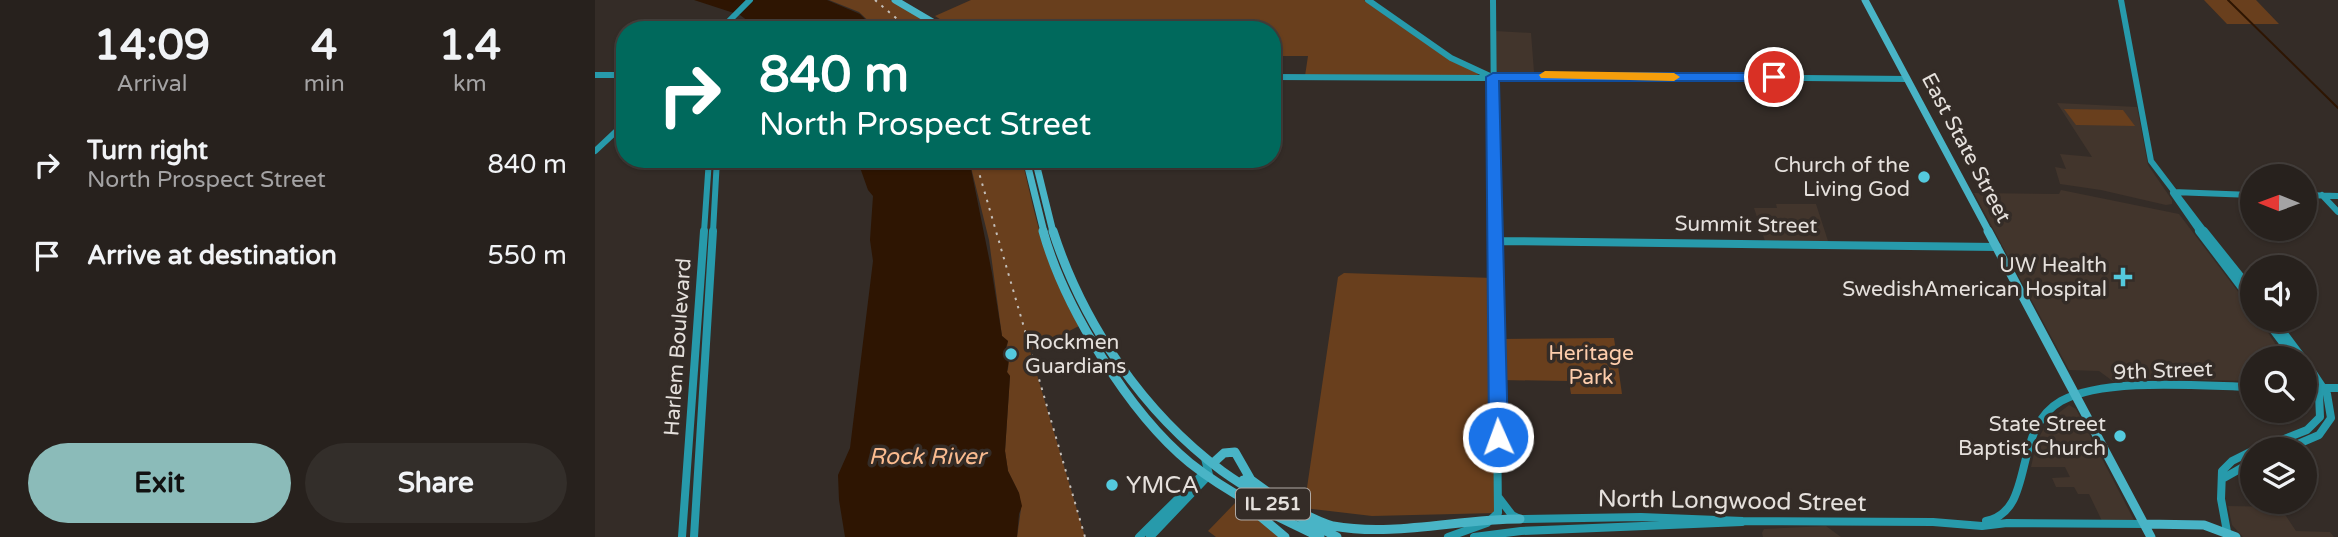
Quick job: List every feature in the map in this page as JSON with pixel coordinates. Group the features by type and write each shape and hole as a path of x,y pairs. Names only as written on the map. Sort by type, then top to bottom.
{"main road":[{"path":"895,0 931,21"},
{"path":"904,0 938,21"},
{"name":"East State Street","path":"1865,0 2151,537"},
{"name":"IL 251","path":"1029,168 1036,206 1061,283 1097,348 1148,419 1175,449 1337,537"},
{"name":"IL 251","path":"1037,168 1060,253 1125,374 1208,467 1218,482 1266,512 1320,537"},
{"path":"1283,503 1251,480 1235,452 1224,453 1208,467 1283,503 1332,526 1351,531 1391,533 1494,519 1520,519"},
{"path":"1218,482 1285,537"},
{"path":"2145,524 2213,526 2230,535"}],"street":[{"path":"729,21 750,0"},
{"path":"1368,0 1451,58 1493,77"},
{"path":"1448,537 1494,519 1498,513 1493,0"},
{"path":"2121,0 2151,161 2240,276"},
{"path":"595,75 616,75"},
{"path":"1281,77 1907,79"},
{"path":"595,151 616,131"},
{"name":"Harlem Boulevard","path":"682,537 708,168"},
{"name":"Harlem Boulevard","path":"694,537 716,168"},
{"path":"2173,192 2240,195"},
{"path":"2173,192 2174,199 2240,285"},
{"path":"2317,195 2338,195"},
{"path":"2322,195 2338,212"},
{"name":"Summit Street","path":"1495,241 1997,247"},
{"path":"2314,437 2328,424 2330,402 2317,383"},
{"path":"2284,437 2315,424 2321,405 2320,388 2317,385"},
{"name":"9th Street","path":"1966,522 1992,520 2009,512 2014,503 2029,445 2040,420 2059,401 2123,386 2240,387"},
{"path":"2320,388 2338,388"},
{"path":"2230,535 2221,499 2222,471 2226,465 2240,458"},
{"path":"1139,537 1208,467"},
{"path":"1150,537 1208,467"},
{"path":"2222,479 2240,469"},
{"path":"1499,498 1512,515 1520,519"},
{"name":"North Longwood Street","path":"1520,519 1641,517 1743,521 1966,522"},
{"path":"1474,537 1521,531 1735,524 1743,521"},
{"name":"North Longwood Street","path":"1944,523 1982,526 2145,524"}],"shaded area":[{"path":"1495,31 1531,33 1534,72 1496,73"},
{"path":"2057,103 2137,107 2148,165 2172,204 2060,184 2055,167 2066,169 2060,154 2092,157"},
{"name":"UW Health SwedishAmerican Hospital","path":"2061,190 2179,214 2240,294 2240,332 2268,332 2277,346 2240,346 2240,381 2146,379 2114,382 2099,371 2069,370 1974,193 2059,194"},
{"path":"1776,204 1816,204 1828,241 1765,241 1754,208 1777,208"},
{"path":"2069,405 2076,409 2134,520 2102,521 2089,494 2078,494 2074,487 2056,487 2052,478 2070,477 2065,467 2031,467 2036,444 2046,423"},
{"path":"2228,506 2240,506 2240,514 2285,514 2296,531 2330,532 2334,537 2243,537 2232,525"},
{"path":"1826,526 1841,537 1763,537 1762,533 1764,529"}],"green space":[{"path":"829,0 890,0 926,21 868,21 859,12"},
{"path":"971,0 1364,0 1444,56 1478,73 1477,77 1305,76 1308,56 1281,56 1281,21 943,21 935,16"},
{"path":"2204,0 2256,0 2279,24 2227,24"},
{"path":"2064,109 2123,110 2135,126 2076,125"},
{"path":"971,168 1024,168 1051,265 1079,326 1030,351 1085,537 1017,537 1021,509 1019,493 1008,471 1005,451 1010,376 1007,372 1008,341 1002,336 989,240"},
{"path":"1344,273 1493,278 1496,513 1372,516 1304,508 1338,277"},
{"name":"Heritage Park","path":"1614,338 1622,394 1571,394 1569,381 1500,380 1500,339"},
{"path":"1236,502 1281,537 1216,537 1208,531"}],"water":[{"path":"694,0 827,0 860,14 867,21 748,21 740,15"},
{"name":"Rock River","path":"860,168 971,168 1002,336 1008,341 1005,351 1009,360 1007,372 1010,376 1005,451 1008,471 1022,506 1017,537 845,537 838,475 850,448 873,261 870,240 873,196"}],"waterway":[{"path":"2228,0 2338,108"}],"railway":[{"path":"875,0 900,21"},
{"path":"978,168 1085,537"}],"slow traffic":[{"path":"1545,75 1674,77"}],"place":[{"name":"Church of the Living God","path":"1924,177"},
{"name":"UW Health SwedishAmerican Hospital","path":"2123,277"},
{"name":"Rockmen Guardians","path":"1011,354"},
{"name":"State Street Baptist Church","path":"2120,436"},
{"name":"YMCA","path":"1112,485"}],"route":[{"path":"1498,437 1493,77 1774,77"}]}
